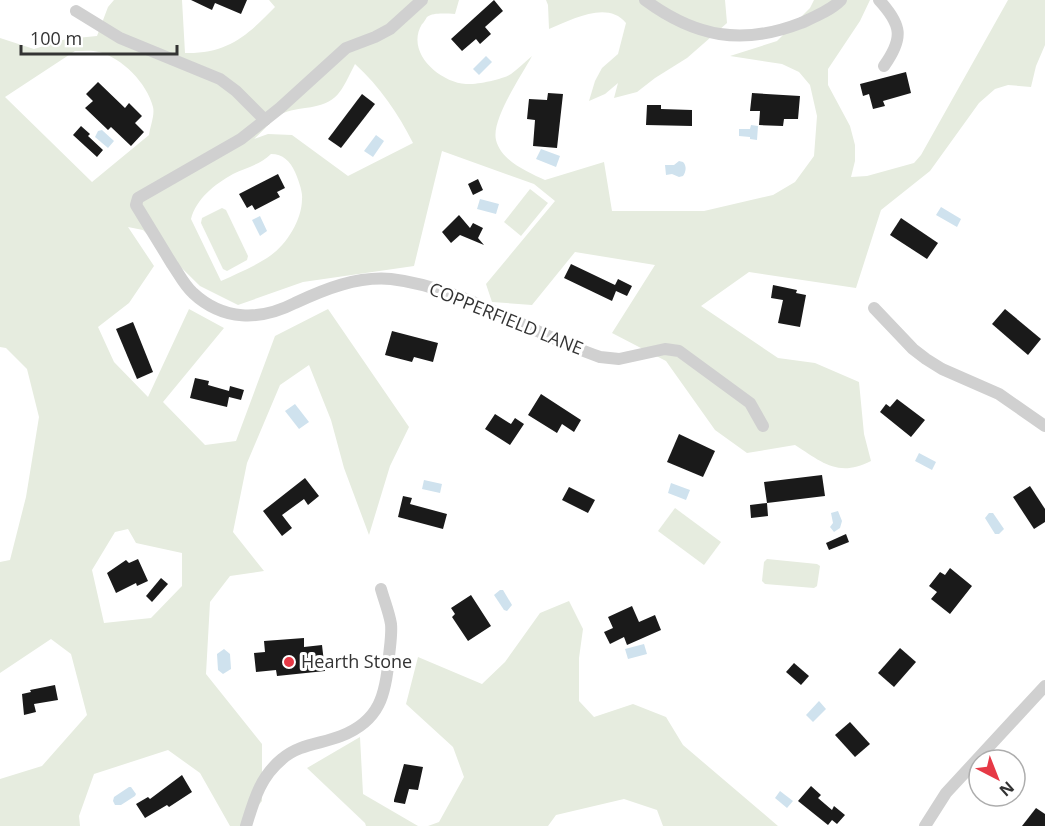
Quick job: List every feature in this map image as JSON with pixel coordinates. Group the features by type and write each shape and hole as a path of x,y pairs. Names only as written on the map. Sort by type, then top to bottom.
{"street":[{"path":"76,11 120,38 220,79 236,91 264,120 346,48 390,29 422,0"},
{"path":"645,0 682,24 713,34 745,37 785,29 815,17 841,0"},
{"path":"879,0 890,12 898,26 899,35 894,52 884,66"},
{"name":"COPPERFIELD LANE","path":"264,120 241,139 135,201 186,285 208,304 221,311 245,315 269,314 323,290 350,282 389,279 426,285 600,357 619,359 665,349 680,351 750,403 763,426"},
{"path":"874,308 926,359 942,369 999,394 1045,426"},
{"path":"246,826 261,783 283,757 308,744 340,736 355,729 374,712 381,701 387,679 391,626 381,589"},
{"path":"925,826 946,793 1045,686"}],"shaded area":[{"path":"114,0 182,0 185,53 200,53 225,47 245,35 275,7 269,0 459,0 455,14 433,14 427,17 422,24 418,35 421,55 436,72 445,78 466,84 507,76 532,56 508,97 498,121 496,140 499,147 509,160 545,180 604,162 612,211 704,211 773,195 795,182 814,156 817,116 810,85 799,72 782,64 730,56 777,41 810,8 814,0 870,0 860,21 828,69 828,85 850,126 855,145 855,161 851,177 867,176 914,163 921,155 1008,0 1045,0 1045,45 1036,66 1031,87 1008,85 995,89 979,103 930,171 881,210 856,288 749,272 701,306 778,358 815,363 859,382 864,434 871,461 849,468 831,466 795,445 747,453 715,430 666,361 612,333 655,265 575,252 532,305 492,302 486,284 555,201 534,184 442,151 414,266 303,282 238,305 200,286 143,230 128,227 154,266 129,303 98,327 114,362 148,397 189,309 224,328 163,402 205,445 236,441 275,336 328,309 409,427 390,466 369,535 344,468 331,420 309,365 280,385 247,463 233,532 264,571 230,576 210,602 206,674 262,744 262,801 242,826 230,826 200,773 168,750 94,774 79,816 80,826 0,826 0,779 42,766 87,715 71,654 51,639 0,673 0,562 10,560 26,497 39,417 27,369 6,348 0,347 0,38 34,49 66,39 97,36 108,7","holes":["75,51 93,51 108,55 132,73 150,98 153,114 149,135 92,182 5,97","355,64 395,111 413,143 348,176 292,135 268,134 254,139 281,114 325,103 338,95","271,154 279,155 286,159 293,168 302,193 299,216 291,233 274,253 221,281 191,219 197,205 220,182","128,529 136,543 182,553 182,586 151,618 104,623 92,570 115,532"]},
{"path":"546,0 725,0 727,23 687,58 637,92 614,98 618,83 605,94 589,101 602,68 618,54 626,23 618,16 599,12 578,17 549,29"},
{"path":"530,189 548,203 521,236 504,222"},
{"path":"222,208 226,210 248,256 247,260 227,271 223,269 201,223 202,218"},
{"path":"675,508 721,542 704,565 658,531"},
{"path":"767,559 817,564 820,566 817,586 814,588 765,584 762,581 764,562"},
{"path":"569,601 583,629 579,658 579,701 594,717 633,704 666,717 683,745 778,826 663,826 657,810 624,799 556,815 548,826 428,826 439,822 464,777 453,747 406,704 418,657 482,684 505,662 540,613"},
{"path":"360,737 363,794 418,826 366,826 307,768"}],"water":[{"path":"486,56 492,62 479,75 473,69"},
{"path":"751,125 758,126 757,140 739,136 739,129 750,129"},
{"path":"102,130 114,141 108,148 95,137 98,131"},
{"path":"376,135 384,141 373,157 364,151"},
{"path":"541,149 560,156 556,167 536,159"},
{"path":"679,161 685,165 683,176 666,175 665,165 674,165"},
{"path":"480,199 499,204 496,214 477,209"},
{"path":"941,207 961,219 957,227 936,215"},
{"path":"260,216 267,231 260,236 252,220"},
{"path":"295,404 309,422 299,429 285,411"},
{"path":"919,453 936,462 932,470 915,461"},
{"path":"424,480 442,484 440,493 422,489"},
{"path":"671,483 690,490 686,500 668,493"},
{"path":"838,511 842,521 840,528 834,532 830,527 833,523 831,513"},
{"path":"989,513 993,513 1004,529 999,534 995,534 985,518"},
{"path":"503,590 512,605 507,611 494,595"},
{"path":"644,644 647,654 628,659 625,649"},
{"path":"224,649 230,654 231,669 223,674 218,670 217,654"},
{"path":"819,701 826,709 813,722 806,715"},
{"path":"129,787 136,794 135,796 121,805 115,805 114,797"},
{"path":"780,791 793,801 787,808 775,798"}],"building":[{"path":"191,0 247,0 241,14 215,3 212,10"},
{"path":"494,0 503,11 485,27 491,34 480,44 476,39 462,51 451,39"},
{"path":"906,72 911,93 883,101 885,106 873,109 869,94 863,96 860,84"},
{"path":"98,82 125,108 129,103 142,116 135,123 144,132 131,146 111,127 108,130 85,108 93,101 86,94"},
{"path":"548,93 563,94 557,148 533,146 535,120 527,119 529,99 547,100"},
{"path":"752,93 800,96 798,119 784,119 783,126 759,125 760,111 750,111"},
{"path":"362,94 375,104 341,148 328,139"},
{"path":"647,105 661,105 661,109 692,110 692,126 646,125"},
{"path":"81,126 103,150 97,157 73,135"},
{"path":"278,174 285,188 277,192 280,197 255,210 252,205 247,208 239,194"},
{"path":"478,179 483,190 473,195 468,184"},
{"path":"459,215 470,228 473,223 483,228 478,238 484,245 460,235 451,243 442,232"},
{"path":"901,218 938,243 927,259 890,235"},
{"path":"571,264 615,285 618,279 632,286 627,296 616,291 612,301 564,278"},
{"path":"773,285 797,290 796,293 806,295 800,327 778,323 783,300 771,298"},
{"path":"1005,309 1041,339 1028,355 992,324"},
{"path":"133,322 153,372 137,379 116,329"},
{"path":"392,331 438,343 433,362 414,357 412,362 385,355"},
{"path":"195,378 209,381 208,385 229,391 230,386 244,390 241,400 229,397 227,407 190,398"},
{"path":"541,394 581,420 574,432 562,424 557,433 528,415"},
{"path":"897,399 925,420 911,437 880,412 886,404 890,407"},
{"path":"495,414 511,424 515,418 524,424 510,445 485,429"},
{"path":"679,434 715,451 703,477 667,462"},
{"path":"822,475 825,496 767,503 764,482"},
{"path":"305,478 319,496 308,505 304,499 282,515 292,528 282,536 263,511"},
{"path":"1030,486 1045,509 1045,522 1034,529 1013,497"},
{"path":"569,487 595,500 588,513 562,500"},
{"path":"403,496 412,498 410,504 447,514 443,529 398,517"},
{"path":"767,503 768,516 751,518 750,505"},
{"path":"846,534 849,542 829,550 826,543"},
{"path":"138,559 148,581 137,586 136,583 116,593 107,573 126,560 129,563"},
{"path":"950,568 972,586 950,614 931,599 937,592 929,586 940,572 945,575"},
{"path":"161,578 168,584 152,602 146,596"},
{"path":"471,595 491,626 468,641 452,617 455,614 451,608"},
{"path":"632,606 639,622 655,615 661,630 627,645 624,637 610,644 604,632 613,628 608,617"},
{"name":"Hearth Stone","path":"304,638 304,647 322,645 325,671 277,676 276,670 256,672 254,653 265,652 264,641"},
{"path":"900,648 916,662 894,687 878,673"},
{"path":"794,663 809,676 801,685 786,672"},
{"path":"55,685 58,700 34,704 36,712 24,715 22,694"},
{"path":"850,722 870,744 855,757 835,735"},
{"path":"404,764 423,767 418,790 409,789 405,804 394,802"},
{"path":"182,775 192,792 169,807 167,805 145,818 136,804 148,797 150,799"},
{"path":"811,786 821,795 818,798 832,810 834,806 845,815 837,824 832,820 828,825 798,801"},
{"path":"1036,808 1045,814 1045,826 1022,826"}],"place":[{"name":"Hearth Stone","path":"289,662"}]}
